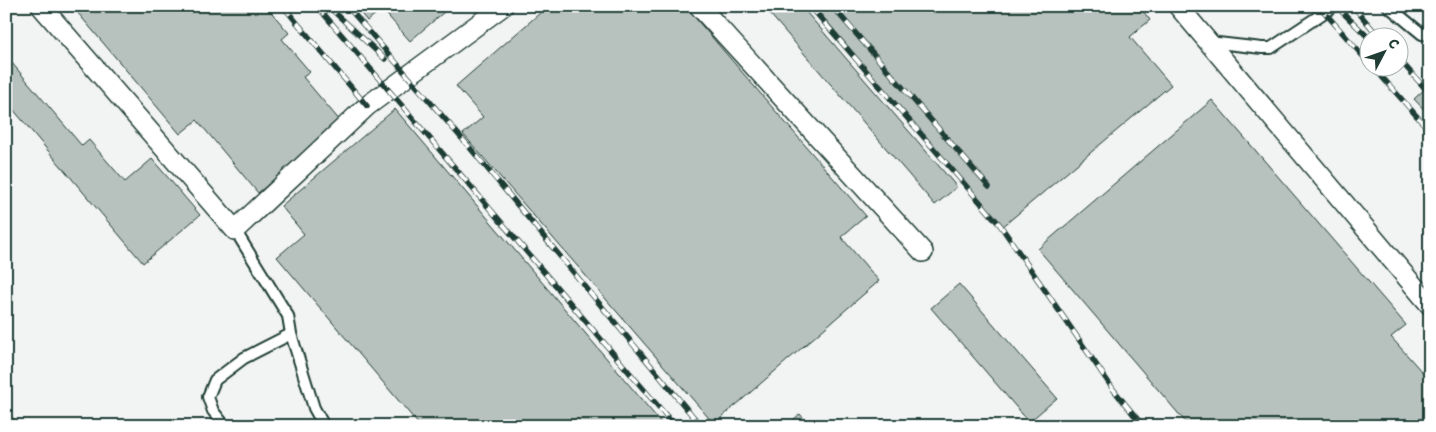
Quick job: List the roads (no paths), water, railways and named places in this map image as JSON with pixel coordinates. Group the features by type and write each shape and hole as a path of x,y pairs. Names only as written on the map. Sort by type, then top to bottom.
{"street":[{"path":"42,6 235,230 367,106 503,6"},
{"path":"699,6 923,252"},
{"path":"1178,6 1430,305"}],"lane":[{"path":"1208,42 1271,48 1334,6"},
{"path":"1388,6 1422,34 1430,35"},
{"path":"235,230 288,316 291,334 314,408 324,426"},
{"path":"225,426 213,411 208,397 215,380 244,358 291,334"}],"railway":[{"path":"283,6 367,106"},
{"path":"317,6 675,426"},
{"path":"328,6 385,59"},
{"path":"347,6 471,149 701,426"},
{"path":"810,6 1000,225 1113,389 1143,426"},
{"path":"832,6 989,187"},
{"path":"1319,6 1358,51"},
{"path":"1336,6 1359,28"},
{"path":"1353,6 1372,28"},
{"path":"1408,69 1430,94"},
{"path":"1383,78 1430,131"},
{"path":"6,414 17,426"}]}
